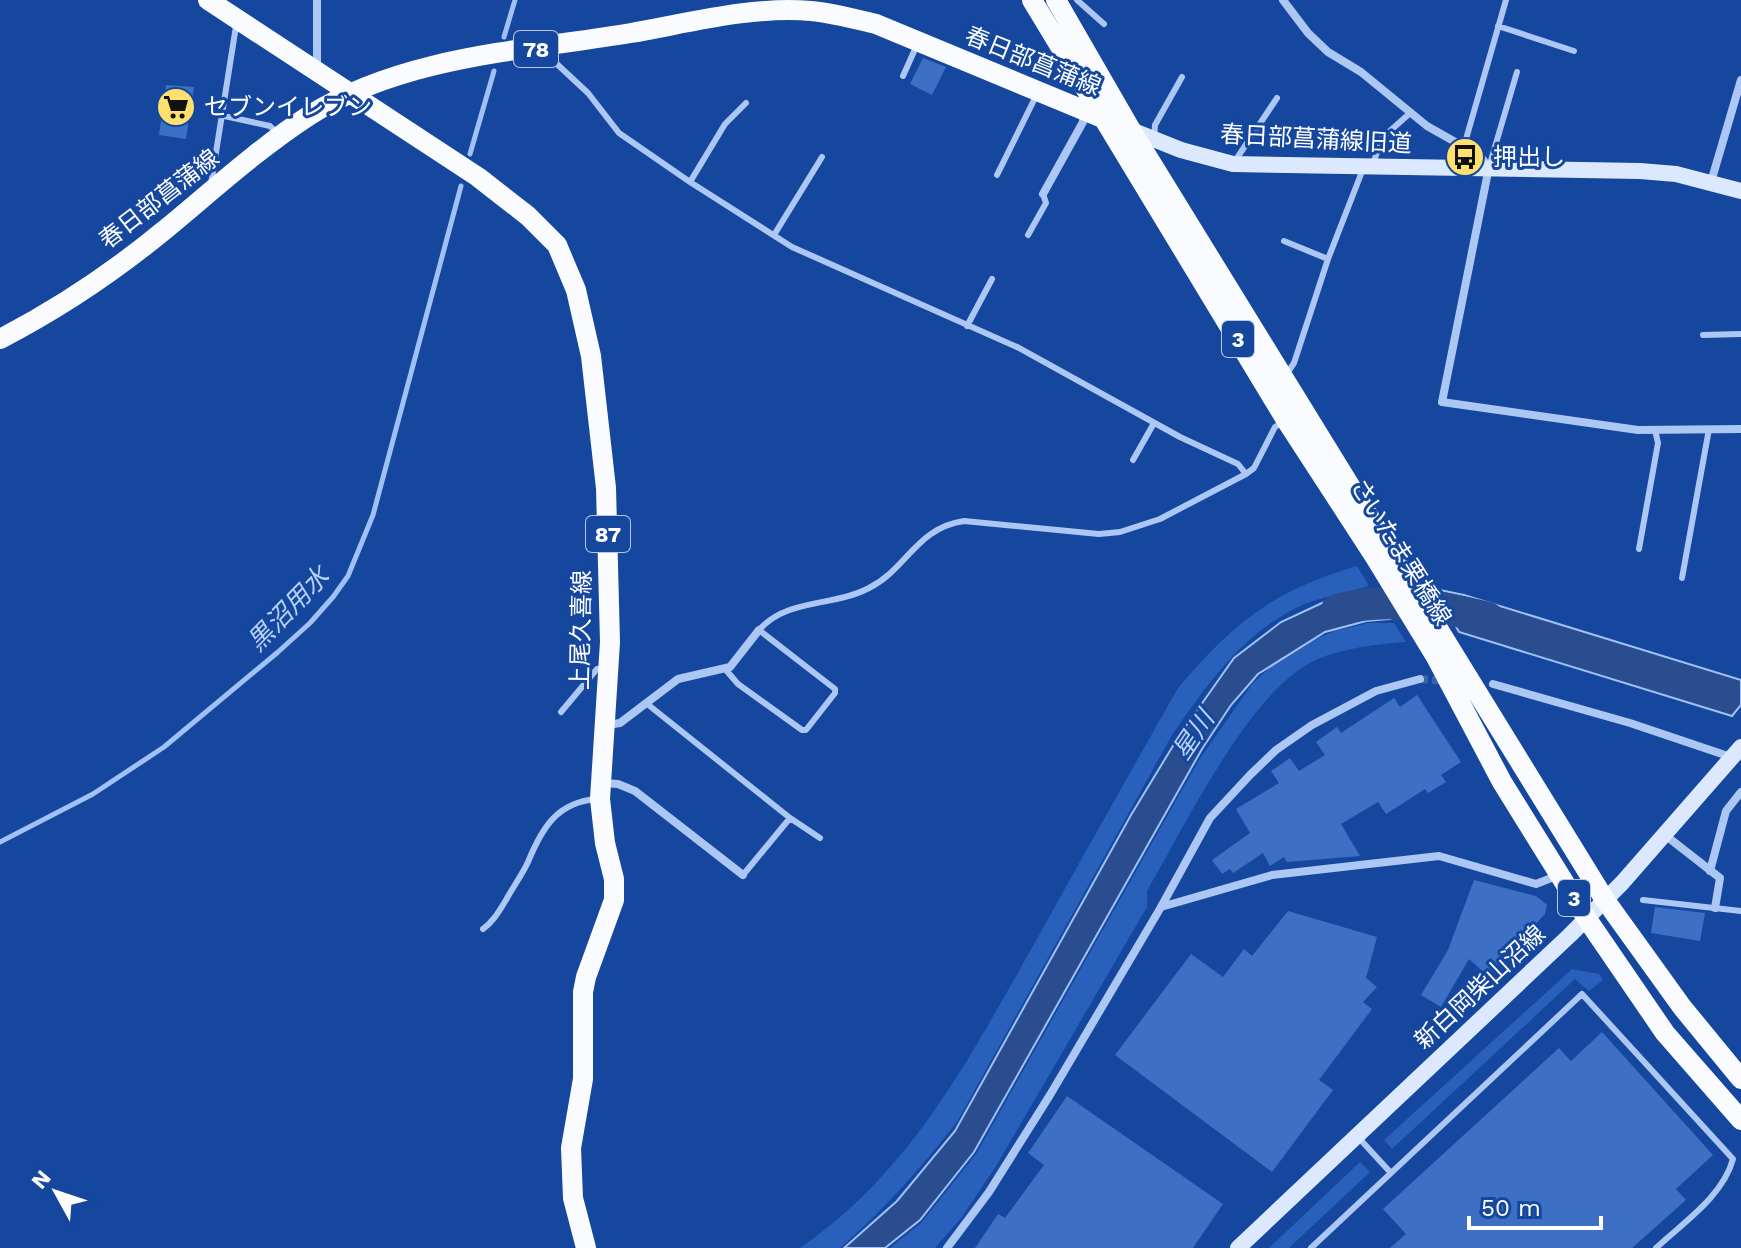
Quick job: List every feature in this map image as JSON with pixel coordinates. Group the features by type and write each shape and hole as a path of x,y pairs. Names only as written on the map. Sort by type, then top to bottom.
{"main road":[{"name":"上尾久喜線","path":"208,0 478,177 528,216 557,245 567,264 585,329 601,432 608,551 608,668 600,791 605,843 614,879 614,900 583,992 583,1079 571,1148 573,1198 586,1248"},
{"name":"さいたま栗橋線","path":"1032,0 1286,420 1436,657 1502,782 1559,875 1665,1033 1741,1120"},
{"name":"さいたま栗橋線","path":"1056,0 1131,130 1399,560 1605,900 1682,1007 1741,1079"},
{"name":"春日部菖蒲線","path":"0,339 86,289 280,136 350,92 437,66 749,13 844,8 1131,130"}],"street":[{"path":"316,71 317,0"},
{"path":"1283,0 1308,33 1328,52 1361,72 1409,114 1480,156 1489,167 1442,402 1638,430 1741,429"},
{"path":"1711,182 1741,80"},
{"path":"1043,194 1083,122 1084,109"},
{"name":"春日部菖蒲線旧道","path":"1131,130 1181,150 1233,164 1640,171 1711,182 1741,191"},
{"path":"603,725 620,723 687,675 730,667 759,630"},
{"path":"947,1248 996,1180 1161,907 1210,818 1276,750 1312,725 1376,691 1420,679"},
{"path":"1493,684 1738,750"},
{"name":"新白岡柴山沼線","path":"1238,1248 1587,919 1738,750"},
{"path":"600,791 618,784 635,791 743,875"},
{"path":"1710,871 1726,811 1741,792"},
{"path":"1665,835 1720,878 1715,908"},
{"path":"1161,907 1272,875 1439,856 1536,884 1559,875"}],"lane":[{"path":"1077,0 1104,24"},
{"path":"1464,146 1506,0"},
{"path":"210,192 237,19"},
{"path":"1498,26 1574,51"},
{"path":"903,76 919,42"},
{"path":"542,48 545,55 588,93 619,133 774,235 806,253 1017,347 1154,423 1238,464 1246,474"},
{"path":"1489,167 1517,72"},
{"path":"1154,140 1155,125 1182,77"},
{"path":"997,175 1039,91"},
{"path":"1233,164 1277,98"},
{"path":"690,182 725,124 746,103"},
{"path":"1284,378 1294,363 1328,259 1382,138 1409,114"},
{"path":"220,115 270,126 280,136"},
{"path":"774,235 822,157"},
{"path":"1028,235 1046,203 1043,194"},
{"path":"1284,241 1328,259"},
{"path":"967,326 992,279"},
{"path":"1703,335 1741,334"},
{"path":"725,669 738,684 806,730 835,689 759,630 769,619 782,612 865,591 890,573 932,531 947,524 964,521 1099,534 1120,532 1160,519 1254,468 1275,427 1286,420"},
{"path":"1133,460 1154,423"},
{"path":"1682,578 1709,429"},
{"path":"1639,549 1658,443 1655,430"},
{"path":"561,712 597,669 608,668"},
{"path":"646,703 790,818 820,838"},
{"path":"483,929 496,917 539,836 550,822 571,804 600,791"},
{"path":"743,875 790,818"},
{"path":"1643,900 1741,911"},
{"path":"1311,1248 1582,994 1733,1159 1728,1176 1708,1201 1656,1248"},
{"path":"1357,1136 1391,1173"}],"shaded area":[{"path":"1357,566 1369,586 1306,604 1278,618 1242,647 1198,698 1172,735 957,1122 887,1204 840,1248 800,1248 840,1217 876,1183 937,1107 989,1024 1178,688 1218,645 1257,612 1301,586"},
{"path":"1368,623 1394,623 1406,642 1349,649 1316,660 1291,676 1267,699 1243,729 1199,798 1147,891 1147,907 996,1166 962,1217 935,1248 890,1248 921,1223 976,1154 1199,760 1252,684 1288,651 1335,631"},
{"path":"1572,969 1599,974 1603,980 1589,991 1575,979 1392,1149 1384,1140"},
{"path":"1360,1162 1370,1172 1289,1248 1269,1248"}],"water":[{"path":"1435,589 1464,595 1741,680 1741,705 1732,716 1459,632"},
{"path":"1372,591 1390,619 1366,621 1325,632 1258,674 1231,705 1202,749 974,1152 920,1220 885,1248 844,1248 897,1201 955,1131 1131,815 1179,736 1234,658 1281,622 1322,603"}],"building":[{"path":"923,58 946,67 932,95 910,84"},
{"path":"166,85 194,87 186,139 159,135"},
{"path":"1417,695 1461,762 1441,775 1446,782 1428,793 1425,789 1386,814 1378,802 1341,824 1360,856 1287,862 1284,857 1270,866 1263,853 1233,873 1230,869 1222,874 1212,860 1250,833 1236,809 1279,783 1271,771 1290,758 1299,771 1325,755 1316,742 1337,727 1341,733 1394,698 1400,707"},
{"path":"1474,880 1536,896 1547,905 1545,914 1488,976 1469,959 1441,1007 1421,995 1448,950"},
{"path":"1655,907 1705,913 1700,941 1651,933"},
{"path":"1288,911 1377,937 1366,978 1377,987 1363,1002 1372,1009 1319,1080 1333,1090 1272,1172 1115,1055 1191,954 1223,977 1244,949 1252,956"},
{"path":"1602,1032 1713,1155 1676,1189 1686,1200 1632,1248 1390,1248 1406,1234 1383,1209 1559,1048 1571,1061"},
{"path":"1067,1096 1223,1204 1193,1248 975,1248 998,1214 1005,1218 1044,1165 1028,1153"}],"waterway":[{"name":"黒沼用水","path":"504,37 515,0"},
{"name":"黒沼用水","path":"470,154 494,71"},
{"name":"黒沼用水","path":"0,842 93,794 164,747 310,623 348,576 373,515 461,186"},
{"name":"星川","path":"1337,610 1374,604 1412,604 1488,618"}],"tunnel":[{"path":"1420,679 1445,681"}],"place":[{"name":"セブンイレブン","path":"176,107"},
{"name":"押出し","path":"1465,157"}]}
